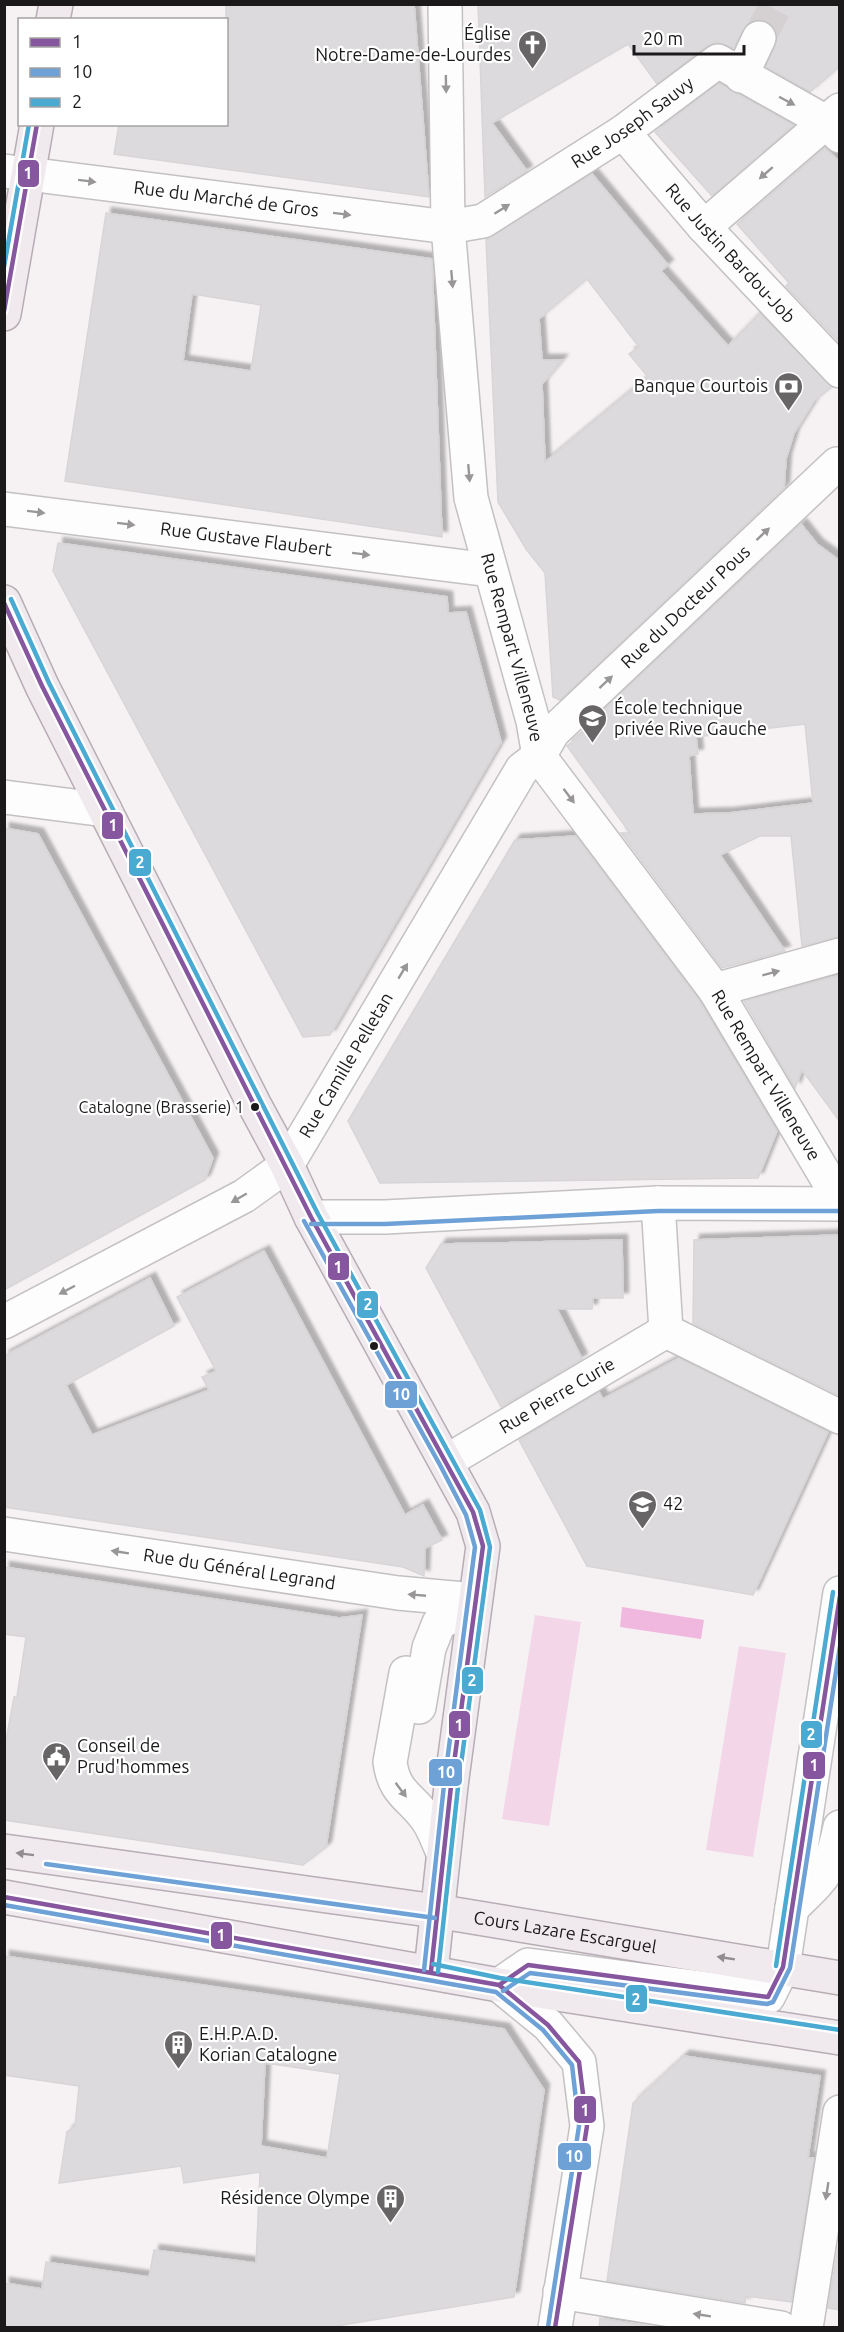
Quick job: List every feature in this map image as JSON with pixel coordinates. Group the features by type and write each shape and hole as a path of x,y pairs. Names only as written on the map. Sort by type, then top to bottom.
{"main road":[{"path":"4,314 16,172 36,126"},
{"path":"4,602 42,686 311,1217 473,1512 483,1546 443,1852 431,1971"},
{"name":"Cours Lazare Escarguel","path":"4,1851 436,1911 840,1978"},
{"path":"4,1897 158,1926 431,1971 499,1985 840,2038"}],"street":[{"name":"Rue Rempart Villeneuve","path":"445,4 448,228 471,498 533,721 539,756 715,990 840,1202"},
{"path":"741,76 759,38"},
{"name":"Rue Joseph Sauvy","path":"448,228 483,221 623,132 718,61 741,76 835,122"},
{"path":"704,227 835,122"},
{"name":"Rue Justin Bardou-Job","path":"623,132 704,227 840,371"},
{"name":"Rue du Marché de Gros","path":"16,172 448,228"},
{"name":"Rue du Docteur Pous","path":"539,756 553,732 839,468"},
{"name":"Rue Gustave Flaubert","path":"4,509 490,570"},
{"name":"Rue Camille Pelletan","path":"4,1322 244,1196 287,1166 522,769 539,756"},
{"path":"4,797 105,810"},
{"path":"715,990 840,955"},
{"path":"311,1217 385,1217 658,1203 840,1202"},
{"path":"658,1203 666,1331 840,1417"},
{"name":"Rue Pierre Curie","path":"447,1461 666,1331"},
{"name":"Rue du Général Legrand","path":"4,1534 398,1593 475,1600"},
{"path":"555,2328 587,2126 579,2062 548,2025 499,1985 528,1965 768,1997 783,1967 833,1669 840,1593"},
{"path":"410,1762 429,1648 438,1623 463,1611 475,1600"},
{"path":"406,1673 390,1762 392,1777 402,1794 427,1818 443,1852"},
{"path":"792,1908 825,1876 833,1860 840,1827"},
{"path":"806,2328 840,2112"},
{"path":"560,2292 781,2328"}],"shaded area":[{"path":"622,1607 704,1620 701,1639 620,1627"},
{"path":"535,1615 581,1622 549,1826 502,1819"},
{"path":"739,1646 786,1653 753,1857 706,1850"}],"building":[{"path":"226,4 414,4 429,197 114,154 119,126 228,126 228,18 226,18"},
{"path":"478,4 840,4 840,66 810,92 766,67 778,36 775,28 768,21 758,19 748,23 733,48 717,42 707,46 657,84 628,44 492,123 527,171 485,197"},
{"path":"719,83 794,125 712,196 655,132"},
{"path":"825,148 840,162 840,343 786,286 789,283 737,224"},
{"path":"592,174 668,265 661,271 728,346 760,313 832,387 814,401 794,433 786,459 784,488 560,700 553,697 545,573 526,549 498,502 486,239","holes":["587,279 639,347 629,354 648,377 545,462 542,384 562,360 542,360 539,319"]},
{"path":"106,213 432,259 442,537 65,481","holes":["192,294 261,305 251,371 183,361"]},
{"path":"801,524 817,544 840,561 840,937 802,946 791,836 760,836 720,855 785,951 722,968 621,833 630,833 567,746 601,718 597,716","holes":["805,724 813,803 729,813 693,814 689,756 698,754 696,737"]},
{"path":"58,543 447,597 448,613 466,612 501,742 330,1035 303,1037 53,571"},
{"path":"4,828 38,834 213,1158 205,1180 4,1290"},
{"path":"576,836 699,1000 777,1131 758,1178 380,1183 348,1121 515,840"},
{"path":"840,975 840,1122 802,1070 795,1088 744,1001"},
{"path":"840,1235 840,1396 693,1323 694,1240"},
{"path":"622,1240 623,1298 593,1298 592,1309 557,1309 582,1359 501,1407 426,1268 441,1244"},
{"path":"264,1251 405,1515 423,1505 442,1540 425,1548 424,1576 403,1567 4,1507 4,1356 150,1278 174,1326 66,1385 92,1435 209,1390 202,1377 216,1371 177,1297"},
{"path":"679,1358 828,1432 753,1595 587,1566 519,1440 599,1392 603,1399"},
{"path":"4,1567 339,1618 362,1615 326,1847 303,1865 4,1820 4,1751 14,1697 17,1697 26,1637 4,1634"},
{"path":"4,1956 504,2029 544,2090 514,2297 324,2328 4,2328 4,2283 42,2289 46,2262 149,2277 154,2250 256,2263 260,2172 184,2183 181,2166 59,2183 67,2132 75,2126 79,2086 4,2075","holes":["265,2063 340,2074 327,2158 261,2146"]},
{"path":"684,2056 820,2076 808,2158 814,2158 791,2302 746,2296 745,2303 607,2281 633,2103"},
{"path":"840,2236 840,2310 828,2308"},
{"path":"600,2318 661,2328 599,2328"}],"tunnel":[{"path":"759,38 777,4"}],"transit line":[{"name":"2","path":"4,267 29,126"},
{"name":"1","path":"4,311 37,126"},
{"name":"2","path":"11,599 49,683 318,1214 480,1510 490,1547 458,1787 438,1972"},
{"name":"1","path":"4,603 42,686 311,1217 473,1512 483,1546 451,1786 431,1971"},
{"name":"10","path":"311,1224 385,1224 658,1211 840,1211"},
{"name":"10","path":"304,1221 440,1465 466,1515 475,1547 444,1785 424,1970"},
{"name":"2","path":"776,1966 833,1592"},
{"name":"1","path":"499,1985 528,1965 768,1997 783,1967 840,1596"},
{"name":"10","path":"503,1991 530,1973 767,2004 773,2002 790,1968 840,1646"},
{"name":"10","path":"46,1864 435,1918"},
{"name":"1","path":"4,1897 499,1985 548,2025 579,2062 587,2126 555,2328"},
{"name":"10","path":"4,1905 496,1992 543,2030 572,2065 579,2126 548,2327"},
{"name":"2","path":"433,1964 500,1978 840,2030"}],"place":[{"name":"Église Notre-Dame-de-Lourdes","path":"532,70"},
{"name":"Banque Courtois","path":"789,412"},
{"name":"École technique privée Rive Gauche","path":"593,744"},
{"name":"Catalogne (Brasserie) 1","path":"255,1107"},
{"name":"42","path":"642,1530"},
{"name":"Conseil de Prud'hommes","path":"56,1782"},
{"name":"E.H.P.A.D. Korian Catalogne","path":"178,2070"},
{"name":"Résidence Olympe","path":"391,2224"}]}
